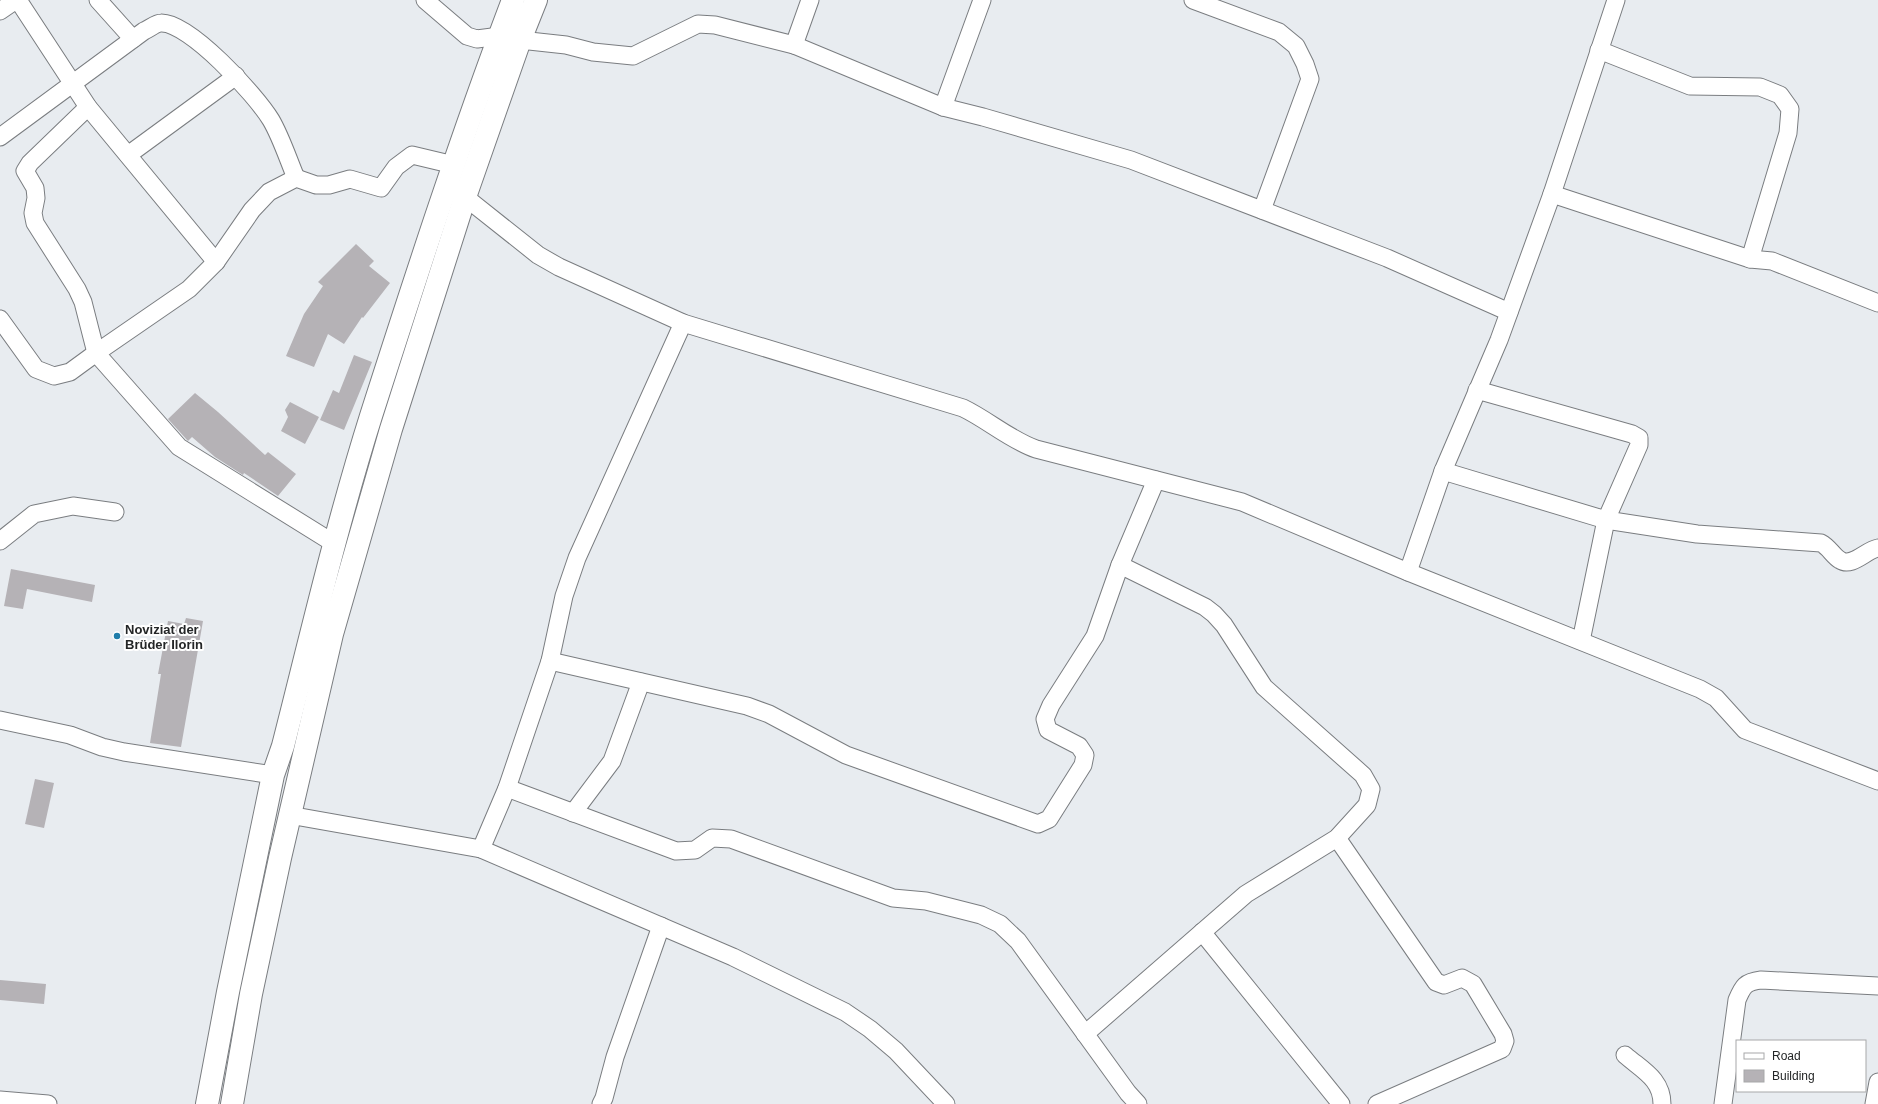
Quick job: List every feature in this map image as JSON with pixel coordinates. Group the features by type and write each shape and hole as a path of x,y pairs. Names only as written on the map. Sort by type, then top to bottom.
{"highway":[{"path":"232,1104 251,994 289,815 332,634 391,429 465,197 510,38 513,0"},
{"path":"207,1104 228,992 273,775 283,746 335,544 371,416 413,282 454,166 510,38 536,0"}],"street":[{"path":"0,11 17,0 88,107 216,262"},
{"path":"98,0 133,39"},
{"path":"425,0 467,36 477,39 510,38 566,45 593,52 633,56 698,24 715,24 794,45 944,107 1131,160 1387,258 1509,312"},
{"path":"794,45 810,0"},
{"path":"944,107 982,0"},
{"path":"1193,0 1279,32 1296,46 1305,64 1310,79 1262,210"},
{"path":"1408,572 1443,471 1499,340 1552,194 1616,0"},
{"path":"0,137 133,39 160,23 176,26 212,54 236,76 271,120 296,178"},
{"path":"1599,50 1690,86 1760,87 1780,95 1783,99 1790,109 1788,133 1750,259"},
{"path":"128,155 236,76"},
{"path":"88,107 30,163 25,171 35,188 36,198 33,213 35,223 77,289 83,302 96,353 179,447 335,544"},
{"path":"0,319 36,370 54,376 70,372 189,289 216,262 252,210 269,192 296,178 316,185 329,185 350,179 381,188 396,167 412,155 454,166"},
{"path":"1552,194 1750,259 1772,261 1878,304"},
{"path":"465,197 543,258 559,267 683,323 963,408 982,418 1023,444 1036,449 1242,502 1408,572 1700,689 1716,698 1745,730 1878,781"},
{"path":"481,850 506,788 550,661 564,596 577,558 683,323"},
{"path":"1477,390 1632,434 1638,438 1639,446 1606,520 1581,641"},
{"path":"1443,471 1606,520 1697,534 1821,543 1828,547 1840,560 1847,562 1857,559 1871,549 1878,548"},
{"path":"550,661 747,706 769,714 846,755 1038,824 1049,819 1083,765 1085,754 1080,746 1048,730 1045,719 1051,705 1095,636 1120,565 1156,480"},
{"path":"0,541 34,514 73,506 115,512"},
{"path":"1085,1034 1246,894 1337,838 1368,805 1370,789 1363,775 1264,688 1224,625 1214,614 1205,606 1120,565"},
{"path":"573,813 612,761 641,682"},
{"path":"0,720 70,735 102,747 124,752 273,775"},
{"path":"506,788 676,851 695,850 712,838 731,839 893,898 926,901 981,915 1000,924 1018,941 1128,1093 1138,1104"},
{"path":"289,815 481,850 733,956 845,1012 870,1029 896,1051 946,1104"},
{"path":"1337,838 1436,982 1444,985 1462,978 1473,984 1503,1034 1505,1041 1502,1049 1377,1104"},
{"path":"601,1104 615,1057 661,926"},
{"path":"1202,932 1341,1104"},
{"path":"1723,1104 1737,1000 1743,987 1752,981 1761,980 1878,986"},
{"path":"1625,1055 1656,1082 1662,1093 1662,1104"},
{"path":"1874,1104 1878,1082"},
{"path":"0,1100 48,1104"}],"building":[{"path":"356,244 374,261 369,266 390,283 363,318 362,317 344,344 328,334 314,367 286,356 304,314 323,286 318,282"},
{"path":"354,355 372,362 344,430 320,420 333,390 339,393"},
{"path":"195,393 265,455 268,452 296,474 278,496 244,473 243,475 215,457 192,437 188,441 168,419"},
{"path":"290,402 319,417 305,444 281,431 288,417 285,410"},
{"path":"11,569 95,585 92,602 27,589 23,609 4,606"},
{"path":"186,618 203,621 181,747 150,743 161,674 158,674 168,621 184,624"},
{"path":"35,779 54,783 44,828 25,824"},
{"path":"0,980 46,984 44,1004 0,1000"}],"place":[{"name":"Noviziat der Brüder Ilorin","path":"117,636"}]}
